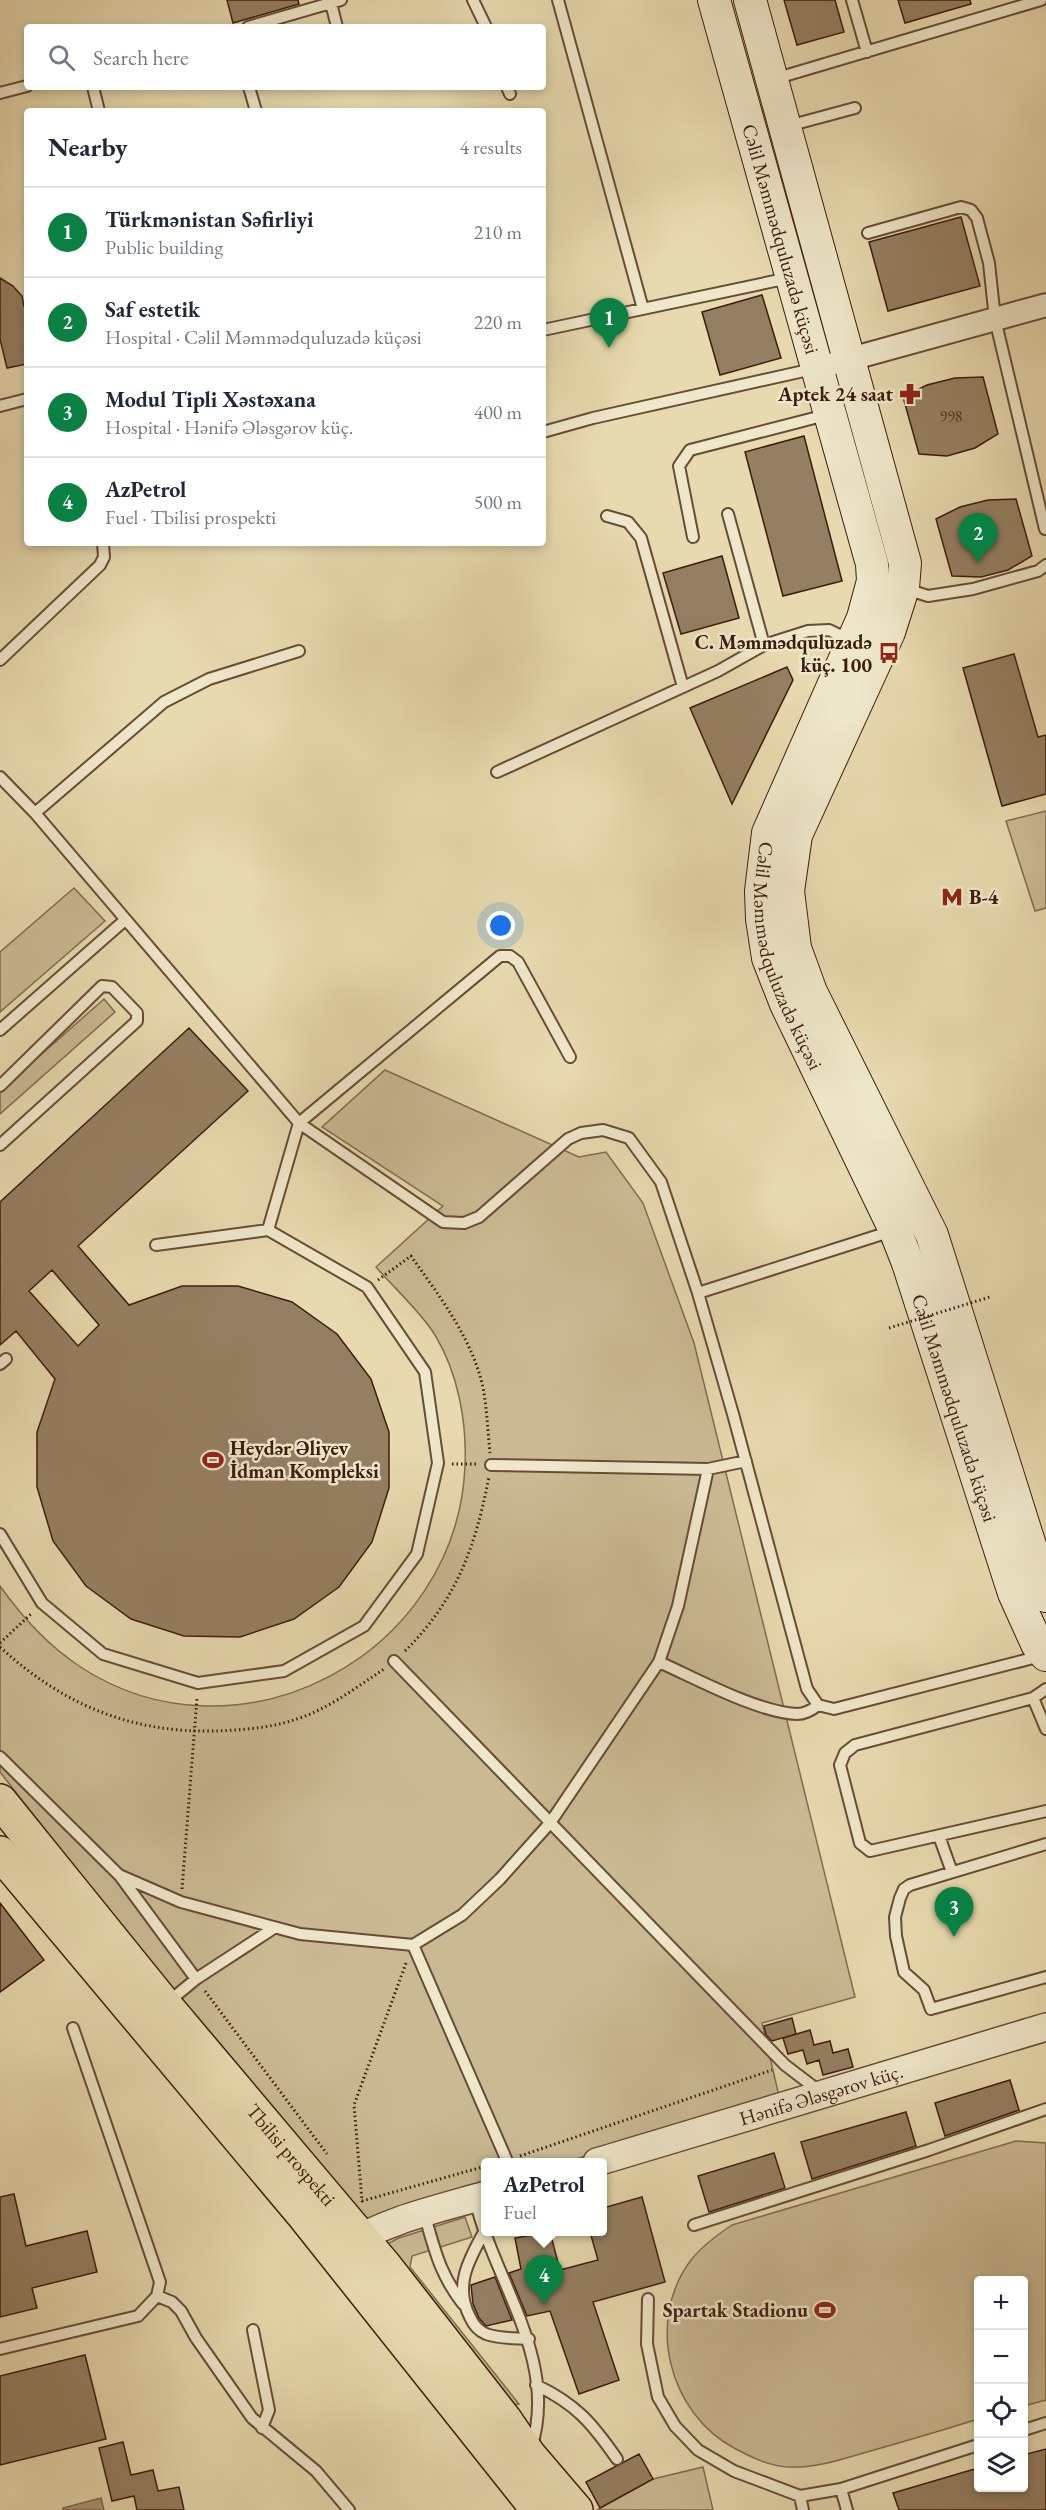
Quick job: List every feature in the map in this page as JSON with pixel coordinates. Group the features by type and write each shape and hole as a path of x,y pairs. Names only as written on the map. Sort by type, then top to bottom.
{"main road":[{"name":"Cəlil Məmmədquluzadə küçəsi","path":"714,0 793,277 829,414 862,524 872,564 873,581 863,618 768,834 762,880 762,919 768,958 786,1004 895,1230 908,1263 1014,1593 1037,1644 1046,1655"},
{"name":"Cəlil Məmmədquluzadə küçəsi","path":"750,0 904,556 903,588 889,632 796,835 788,891 795,948 811,993 932,1235 1046,1596"},
{"path":"873,581 903,588"},
{"name":"Tbilisi prospekti","path":"0,1801 165,2005 360,2236 506,2421 529,2455 576,2510"},
{"name":"Tbilisi prospekti","path":"0,1853 305,2217 538,2510"}],"street":[{"path":"817,368 1046,305"},
{"name":"Hənifə Ələsgərov küç.","path":"607,2160 1046,2027"},
{"path":"334,2255 360,2236 424,2213 480,2197"}],"lane":[{"path":"473,0 485,24"},
{"path":"558,0 643,309"},
{"path":"852,0 867,52"},
{"path":"772,80 1041,0"},
{"path":"258,24 336,1 337,24"},
{"path":"0,93 24,87"},
{"path":"94,90 98,108"},
{"path":"250,90 255,108"},
{"path":"784,126 855,108"},
{"path":"868,233 961,207 971,210 977,218 989,263 995,319 1045,529"},
{"path":"546,329 793,277"},
{"path":"546,431 817,368"},
{"path":"0,406 24,400"},
{"path":"693,537 679,466 690,450 829,414"},
{"path":"728,514 764,645"},
{"path":"607,516 628,522 641,538 683,687"},
{"path":"0,660 100,564 104,557 103,546"},
{"path":"903,588 928,596 973,589 1038,571 1046,565"},
{"path":"497,772 718,671 764,645 808,631 829,630 852,641"},
{"path":"35,813 164,702 209,680 299,651"},
{"path":"0,777 35,813 299,1122 443,1222 464,1223 478,1217 568,1138 581,1133 603,1130 629,1138 661,1182 698,1293 807,1689 818,1705 834,1709 1046,1655"},
{"path":"0,1030 125,920"},
{"path":"268,1230 299,1122 500,956 510,956 518,962 570,1057"},
{"path":"0,1086 102,986 112,987 137,1013 137,1021 0,1144"},
{"path":"0,1534 42,1603 103,1654 198,1683 284,1671 364,1626 417,1554 438,1463 426,1372 367,1287 268,1230 156,1245"},
{"path":"698,1293 895,1230"},
{"path":"491,1464 708,1469 746,1461"},
{"path":"119,1875 181,1902 300,1934 412,1946 462,1915 550,1823 659,1662 678,1606 708,1469"},
{"path":"394,1661 785,2065 824,2095"},
{"path":"659,1662 760,1706 798,1714 805,1713 818,1705"},
{"path":"1046,1689 1033,1698 855,1745 845,1753 840,1765 860,1843 870,1851 1046,1811"},
{"path":"1033,1698 1046,1729"},
{"path":"0,1757 119,1875 196,1979"},
{"path":"939,1836 952,1872"},
{"path":"1046,1844 910,1885 904,1889 895,1917 904,1972 924,1990 931,2009 1046,1977"},
{"path":"165,2005 196,1979 274,1928"},
{"path":"412,1946 506,2158"},
{"path":"0,2349 138,2316 157,2296 160,2282 155,2261 73,2028"},
{"path":"694,2225 929,2150 1046,2109"},
{"path":"424,2213 446,2283 463,2304 472,2321 484,2333 529,2339"},
{"path":"463,2304 462,2278 482,2236"},
{"path":"484,2236 529,2339 536,2385 534,2440 529,2455"},
{"path":"157,2296 172,2302 181,2311 196,2338 262,2428 316,2471 349,2510"},
{"path":"648,2299 647,2344 658,2397 675,2426 698,2450 734,2471 800,2496 841,2489 974,2446"},
{"path":"253,2330 269,2410 262,2428"},
{"path":"536,2385 563,2397 582,2412 617,2459"},
{"path":"1028,2428 1046,2423"},
{"path":"841,2489 847,2510"},
{"path":"800,2496 803,2510"}],"path":[{"path":"42,1603 0,1645 24,1669 54,1689 98,1712 139,1725 194,1731 241,1730 297,1719 334,1701 394,1661 430,1626 462,1572 480,1522 491,1464 483,1391 466,1341 411,1256 367,1287"},
{"path":"889,1328 990,1297"},
{"path":"438,1463 491,1464"},
{"path":"181,1902 198,1683"},
{"path":"362,2201 354,2105 412,1946"},
{"path":"196,1979 327,2155"},
{"path":"516,2158 785,2065"},
{"path":"362,2201 481,2167"},
{"path":"355,2192 362,2201"}],"shaded area":[{"path":"1046,811 1046,908 1035,911 1006,821"},
{"path":"74,888 105,921 0,1012 0,952"},
{"path":"104,999 115,1012 0,1114 0,1091"},
{"path":"385,1070 579,1157 606,1152 643,1203 694,1343 855,1997 762,2023 779,2096 579,2158 481,2158 481,2189 357,2228 0,1772 0,1586 35,1629 79,1666 141,1696 206,1706 269,1699 329,1677 382,1640 424,1592 453,1533 465,1466 462,1415 450,1365 435,1335 415,1309 376,1267 443,1206 322,1127"},
{"name":"Spartak Stadionu","path":"1016,2141 1046,2143 1046,2400 1028,2405 1028,2276 974,2276 974,2420 832,2462 811,2466 783,2467 754,2458 734,2448 712,2432 693,2412 680,2389 671,2364 667,2337 669,2310 677,2284 691,2260 700,2250 732,2225"},
{"path":"465,2217 472,2237 412,2256 410,2267 519,2404 506,2405 387,2244"},
{"path":"703,2467 713,2510 597,2510 653,2479"},
{"path":"101,2498 104,2510 63,2510 63,2508"}],"building":[{"path":"227,0 298,0 299,4 233,23"},
{"path":"784,0 835,0 844,32 797,45"},
{"path":"898,0 970,0 971,4 905,23"},
{"path":"961,217 980,286 888,311 869,242"},
{"path":"0,278 13,286 22,296 24,365 7,368 0,339"},
{"path":"762,295 781,358 720,375 702,312"},
{"path":"983,377 998,434 975,448 947,456 919,454 903,397 927,385 955,378"},
{"path":"804,436 842,581 783,596 745,452"},
{"path":"1016,499 1032,556 1008,570 981,577 952,576 936,519 960,507 988,500"},
{"path":"722,556 739,618 681,634 663,573"},
{"path":"1014,654 1038,737 1046,735 1046,794 1002,806 963,668"},
{"path":"787,667 793,680 732,804 690,708"},
{"name":"Heydər Əliyev İdman Kompleksi","path":"189,1028 248,1091 78,1246 129,1305 182,1286 238,1286 292,1302 337,1334 371,1379 389,1432 389,1488 372,1542 339,1587 294,1619 240,1637 184,1636 131,1619 86,1586 53,1541 37,1487 37,1432 55,1379 16,1331 0,1345 0,1202","holes":["52,1270 99,1325 78,1346 29,1291"]},
{"path":"0,1903 44,1960 0,1992"},
{"path":"792,2018 796,2034 772,2041 766,2035 764,2026"},
{"path":"810,2030 814,2045 830,2041 833,2053 848,2049 853,2067 823,2075 819,2060 807,2064 803,2050 788,2054 783,2038"},
{"path":"1010,2080 1019,2110 945,2136 935,2103"},
{"path":"906,2112 916,2146 812,2179 801,2142"},
{"path":"774,2153 785,2188 709,2212 698,2176"},
{"path":"14,2194 26,2246 87,2231 97,2272 32,2288 37,2308 0,2317 0,2197"},
{"path":"642,2197 665,2282 593,2302 619,2380 579,2394 550,2311 527,2316 509,2273 521,2269 515,2238 527,2236 551,2236 560,2270 598,2260 591,2236 607,2236 607,2207"},
{"path":"495,2277 512,2320 486,2326 479,2318 473,2304 471,2285"},
{"path":"85,2355 106,2439 0,2465 0,2376"},
{"path":"123,2442 131,2475 153,2470 158,2491 179,2487 184,2510 137,2510 134,2496 112,2501 99,2448"},
{"path":"1046,2449 1046,2510 899,2510 893,2493 974,2469 974,2492 1028,2492 1028,2454"},
{"path":"639,2454 653,2479 600,2508 586,2482"}],"place":[{"name":"Türkmənistan Səfirliyi","path":"609,348"},
{"name":"Aptek 24 saat","path":"910,394"},
{"name":"Saf estetik","path":"978,563"},
{"name":"C. Məmmədquluzadə küç. 100","path":"889,653"},
{"name":"B-4","path":"952,897"},
{"name":"Heydər Əliyev İdman Kompleksi","path":"213,1460"},
{"name":"Modul Tipli Xəstəxana","path":"954,1937"},
{"name":"AzPetrol","path":"544,2305"},
{"name":"Spartak Stadionu","path":"825,2310"}]}
